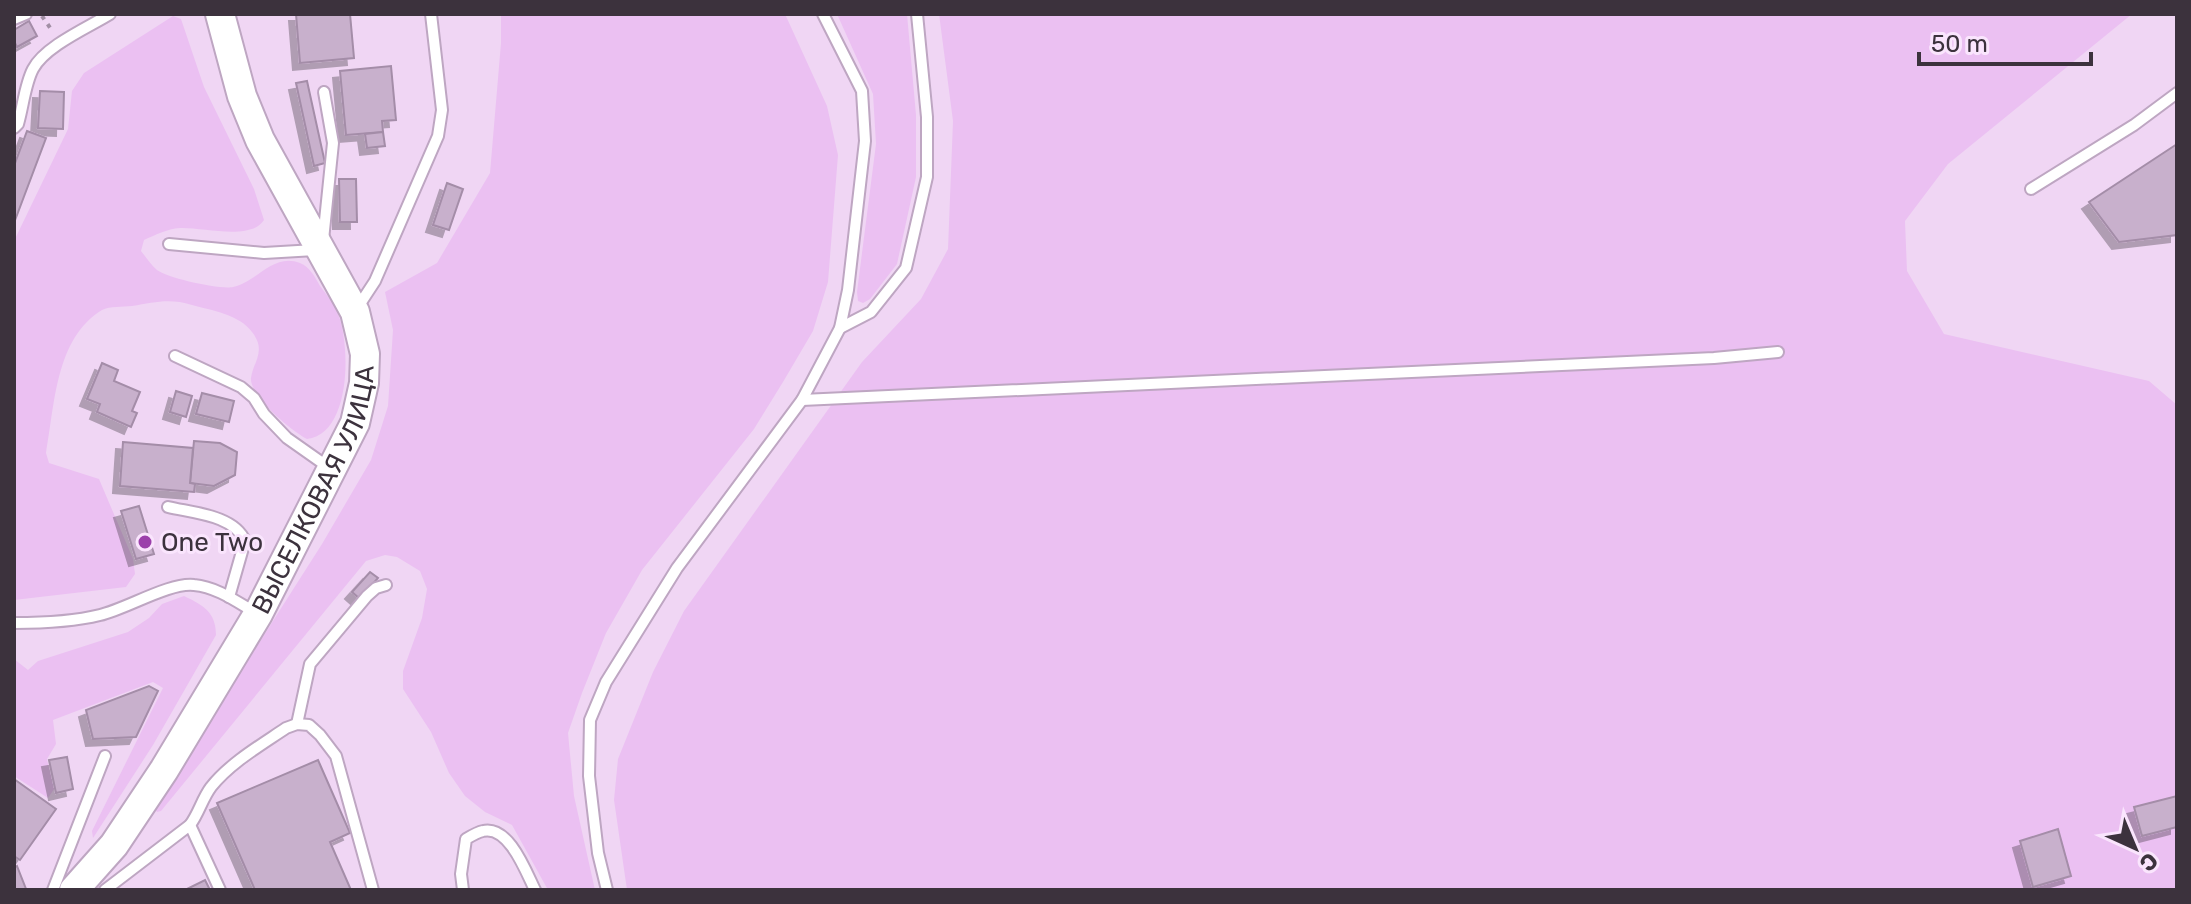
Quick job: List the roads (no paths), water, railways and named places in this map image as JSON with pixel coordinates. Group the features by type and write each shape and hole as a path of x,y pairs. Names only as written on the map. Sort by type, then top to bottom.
{"street":[{"name":"ВЫСЕЛКОВАЯ УЛИЦА","path":"74,890 114,845 164,770 258,614 355,423 364,383 365,354 355,312 260,140 242,96 220,14"}],"lane":[{"path":"14,19 26,14"},
{"path":"14,128 18,124 33,69 41,59 60,43 110,14"},
{"path":"355,312 375,281 438,136 442,110 431,14"},
{"path":"607,890 598,853 589,776 590,720 606,682 677,568 802,400 840,328 848,290 865,141 862,91 823,14"},
{"path":"840,328 871,312 906,268 927,177 927,117 917,14"},
{"path":"169,244 264,253 322,249 333,143 324,92"},
{"path":"2031,189 2134,125 2177,93"},
{"path":"802,400 1778,352"},
{"path":"175,356 241,387 287,438 332,470"},
{"path":"168,507 231,523 241,530 245,541 229,597"},
{"path":"14,623 54,623 101,615 169,589 191,584 212,589 258,614"},
{"path":"297,724 310,664 367,596 376,588 386,585"},
{"path":"105,890 190,825 198,815 204,797 220,777 286,728 297,724 309,725 336,756 373,890"},
{"path":"53,890 105,756"},
{"path":"190,825 220,890"},
{"path":"463,890 461,874 466,839 486,830 499,834 511,845 535,890"}],"place":[{"name":"One Two","path":"145,542"}]}
